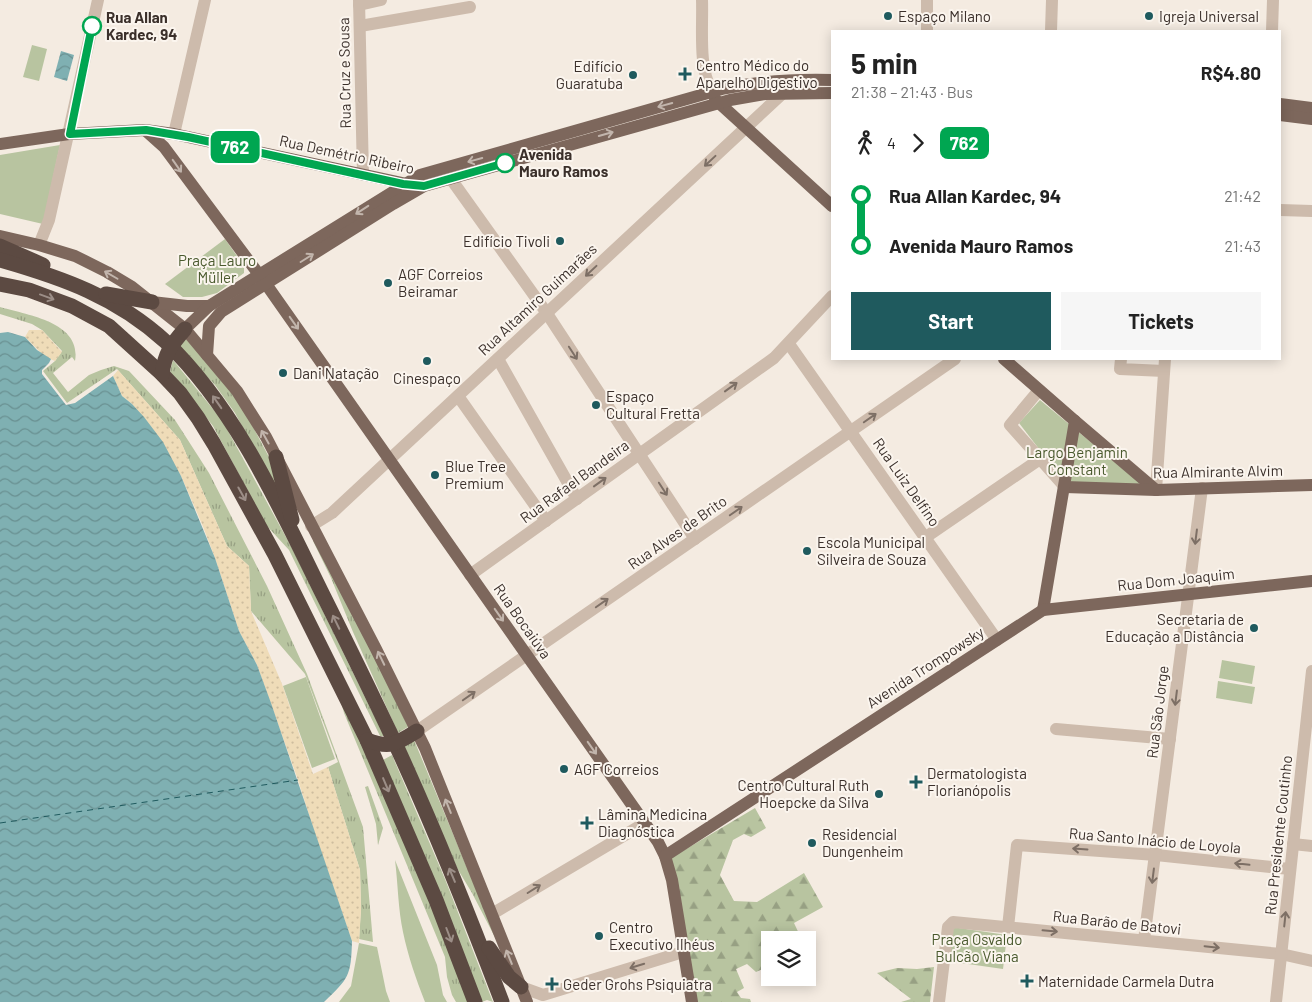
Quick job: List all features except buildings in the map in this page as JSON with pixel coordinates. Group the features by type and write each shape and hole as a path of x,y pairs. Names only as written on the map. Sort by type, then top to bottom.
{"highway":[{"path":"0,246 37,262 66,280 121,307 170,347 206,386 230,421 298,545 396,744 471,919 502,1002"},
{"path":"0,260 66,280"},
{"path":"0,284 29,290 72,306 109,326 162,374 180,393 198,418 275,555 367,740 436,900 475,1002"},
{"path":"89,291 152,302"},
{"path":"162,374 164,359 170,347 185,329"},
{"path":"276,457 298,545"},
{"path":"367,740 384,746 396,744 416,731"},
{"path":"471,919 509,977 521,987"}],"main road":[{"path":"185,329 209,306 263,280 424,186 452,179 762,82 802,79 831,80"},
{"path":"207,355 209,326 221,312 263,280 403,184 425,173 715,97 783,93 831,93"},
{"path":"715,97 831,205"},
{"path":"1281,104 1312,108"},
{"path":"1281,115 1312,119"},
{"name":"Rua Demétrio Ribeiro","path":"0,144 70,134 146,130 174,134 403,184 424,186"},
{"name":"Rua Bocaiúva","path":"146,130 164,147 263,280 658,842 665,856 672,880 692,1002"},
{"path":"0,236 75,256 107,272 152,302 185,329 237,391 276,457 376,649 416,731 527,1002"},
{"path":"152,302 186,306 209,306"},
{"path":"1005,360 1156,490"},
{"path":"1043,610 1075,422"},
{"path":"1072,440 1079,434 1089,433"},
{"name":"Rua Almirante Alvim","path":"1065,487 1156,490 1312,485"},
{"name":"Rua Dom Joaquim","path":"1043,610 1312,581"},
{"name":"Avenida Trompowsky","path":"665,856 1043,610"}],"street":[{"path":"39,245 50,220 98,0"},
{"path":"174,134 205,0"},
{"path":"359,2 381,0"},
{"path":"702,0 703,68 708,85 715,97"},
{"path":"927,0 927,30"},
{"path":"1051,30 1052,0"},
{"path":"1272,30 1274,0"},
{"name":"Rua Cruz e Sousa","path":"359,2 363,174"},
{"path":"360,26 470,8"},
{"name":"Rua Altamiro Guimarães","path":"311,526 332,513 783,93"},
{"path":"452,179 546,312 695,539"},
{"path":"1281,210 1312,211"},
{"name":"Rua Rafael Bandeira","path":"470,575 774,358 831,297"},
{"name":"Rua Luiz Delfino","path":"789,344 997,640"},
{"path":"498,359 577,499"},
{"name":"Rua Alves de Brito","path":"416,731 954,360"},
{"path":"1121,360 1120,369 1164,365 1156,490"},
{"path":"1039,390 1010,425 1065,487"},
{"path":"458,396 546,521"},
{"path":"926,537 1040,459"},
{"name":"Rua São Jorge","path":"1144,940 1202,488"},
{"name":"Rua Presidente Coutinho","path":"1276,1002 1312,671"},
{"path":"1056,728 1170,739"},
{"path":"492,914 645,823"},
{"name":"Rua Santo Inácio de Loyola","path":"1008,927 1017,844 1156,855 1290,870"},
{"path":"1293,844 1312,846"},
{"name":"Rua Barão de Batovi","path":"939,1002 948,927 952,922 1281,954 1312,961"},
{"path":"521,987 543,995 683,952"}],"green space":[{"path":"32,45 47,49 39,81 23,77"},
{"path":"60,145 43,224 0,214 0,155"},
{"name":"Praça Lauro Müller","path":"225,239 244,266 244,273 217,293 202,297 183,297 165,284"},
{"path":"0,307 50,322 70,337 75,348 75,361 72,357 53,373 68,392 89,375 101,370 114,366 129,371 175,420 209,473 267,586 307,674 363,827 373,942 359,939 361,909 360,870 328,767 338,762 305,674 251,611 249,566 227,546 180,440 117,369 67,403 43,371 55,361 62,351 42,330 32,324 0,314"},
{"path":"185,338 232,392 252,425 279,476 287,510 235,413 215,385 178,347"},
{"path":"173,360 222,420 293,550 384,736 380,736 289,550 266,525 213,426 170,372"},
{"name":"Largo Benjamin Constant","path":"1040,400 1140,483 1137,485 1066,484 1019,423"},
{"path":"313,535 373,650 408,727 398,733 313,541"},
{"path":"1222,660 1255,666 1252,684 1219,678"},
{"path":"306,677 335,759 312,768 283,686"},
{"path":"1218,681 1255,687 1252,704 1216,698"},
{"path":"337,687 418,872 469,1002 456,1002 452,995 447,977 445,957 344,713"},
{"path":"414,740 500,947 457,868 404,746"},
{"path":"392,755 445,879 493,1002 487,1000 482,1002 383,760"},
{"path":"368,786 383,828 378,845 376,824 365,787"},
{"path":"755,808 766,828 751,837 744,834 733,840 720,875 734,901 757,902 804,873 823,907 794,923 798,931 761,931 761,970 756,972 747,964 736,969 744,988 737,992 741,998 750,999 751,1002 697,1002 671,858"},
{"path":"395,860 437,965 443,995 447,1002 425,1002 418,985 401,923"},
{"name":"Praça Osvaldo Bulcão Viana","path":"952,927 1007,935 1003,969 947,961"},
{"path":"359,943 377,947 390,1002 339,1002 351,986"},
{"path":"934,967 930,1002 901,1002 911,999 877,973 897,968 917,969"}],"sand":[{"path":"29,330 42,330 62,352 55,361 45,357 25,337"},
{"path":"118,370 180,440 227,546 249,566 251,611 282,684 313,774 328,767 360,870 361,909 359,943 352,941 257,665 239,631 202,524 181,476 132,404 122,396 113,376"}],"water":[{"path":"61,51 74,55 67,81 54,77"},
{"path":"8,332 25,337 37,350 51,359 42,370 42,374 66,405 75,403 113,376 122,396 144,417 163,442 181,476 215,558 239,631 257,665 271,703 352,941 351,962 347,976 324,1002 0,1002 0,333"}],"ferry route":[{"path":"0,823 298,780"}],"bus line":[{"name":"762","path":"92,26 70,134 146,130 174,134 403,184 424,186 505,163"}],"place":[{"name":"Espaço Milano","path":"888,16"},
{"name":"Igreja Universal","path":"1149,16"},
{"name":"Rua Allan Kardec, 94","path":"92,26"},
{"name":"Centro Médico do Aparelho Digestivo","path":"685,74"},
{"name":"Edifício Guaratuba","path":"633,75"},
{"name":"Avenida Mauro Ramos","path":"505,163"},
{"name":"Edifício Tivoli","path":"560,241"},
{"name":"AGF Correios Beiramar","path":"388,283"},
{"name":"Cinespaço","path":"427,361"},
{"name":"Dani Natação","path":"283,373"},
{"name":"Espaço Cultural Fretta","path":"596,405"},
{"name":"Blue Tree Premium","path":"435,475"},
{"name":"Escola Municipal Silveira de Souza","path":"807,551"},
{"name":"Secretaria de Educação a Distância","path":"1254,628"},
{"name":"AGF Correios","path":"564,769"},
{"name":"Dermatologista Florianópolis","path":"916,782"},
{"name":"Centro Cultural Ruth Hoepcke da Silva","path":"879,794"},
{"name":"Lâmina Medicina Diagnóstica","path":"587,823"},
{"name":"Residencial Dungenheim","path":"812,843"},
{"name":"Centro Executivo Ilhéus","path":"599,936"},
{"name":"Maternidade Carmela Dutra","path":"1027,981"},
{"name":"Geder Grohs Psiquiatra","path":"552,984"}]}
